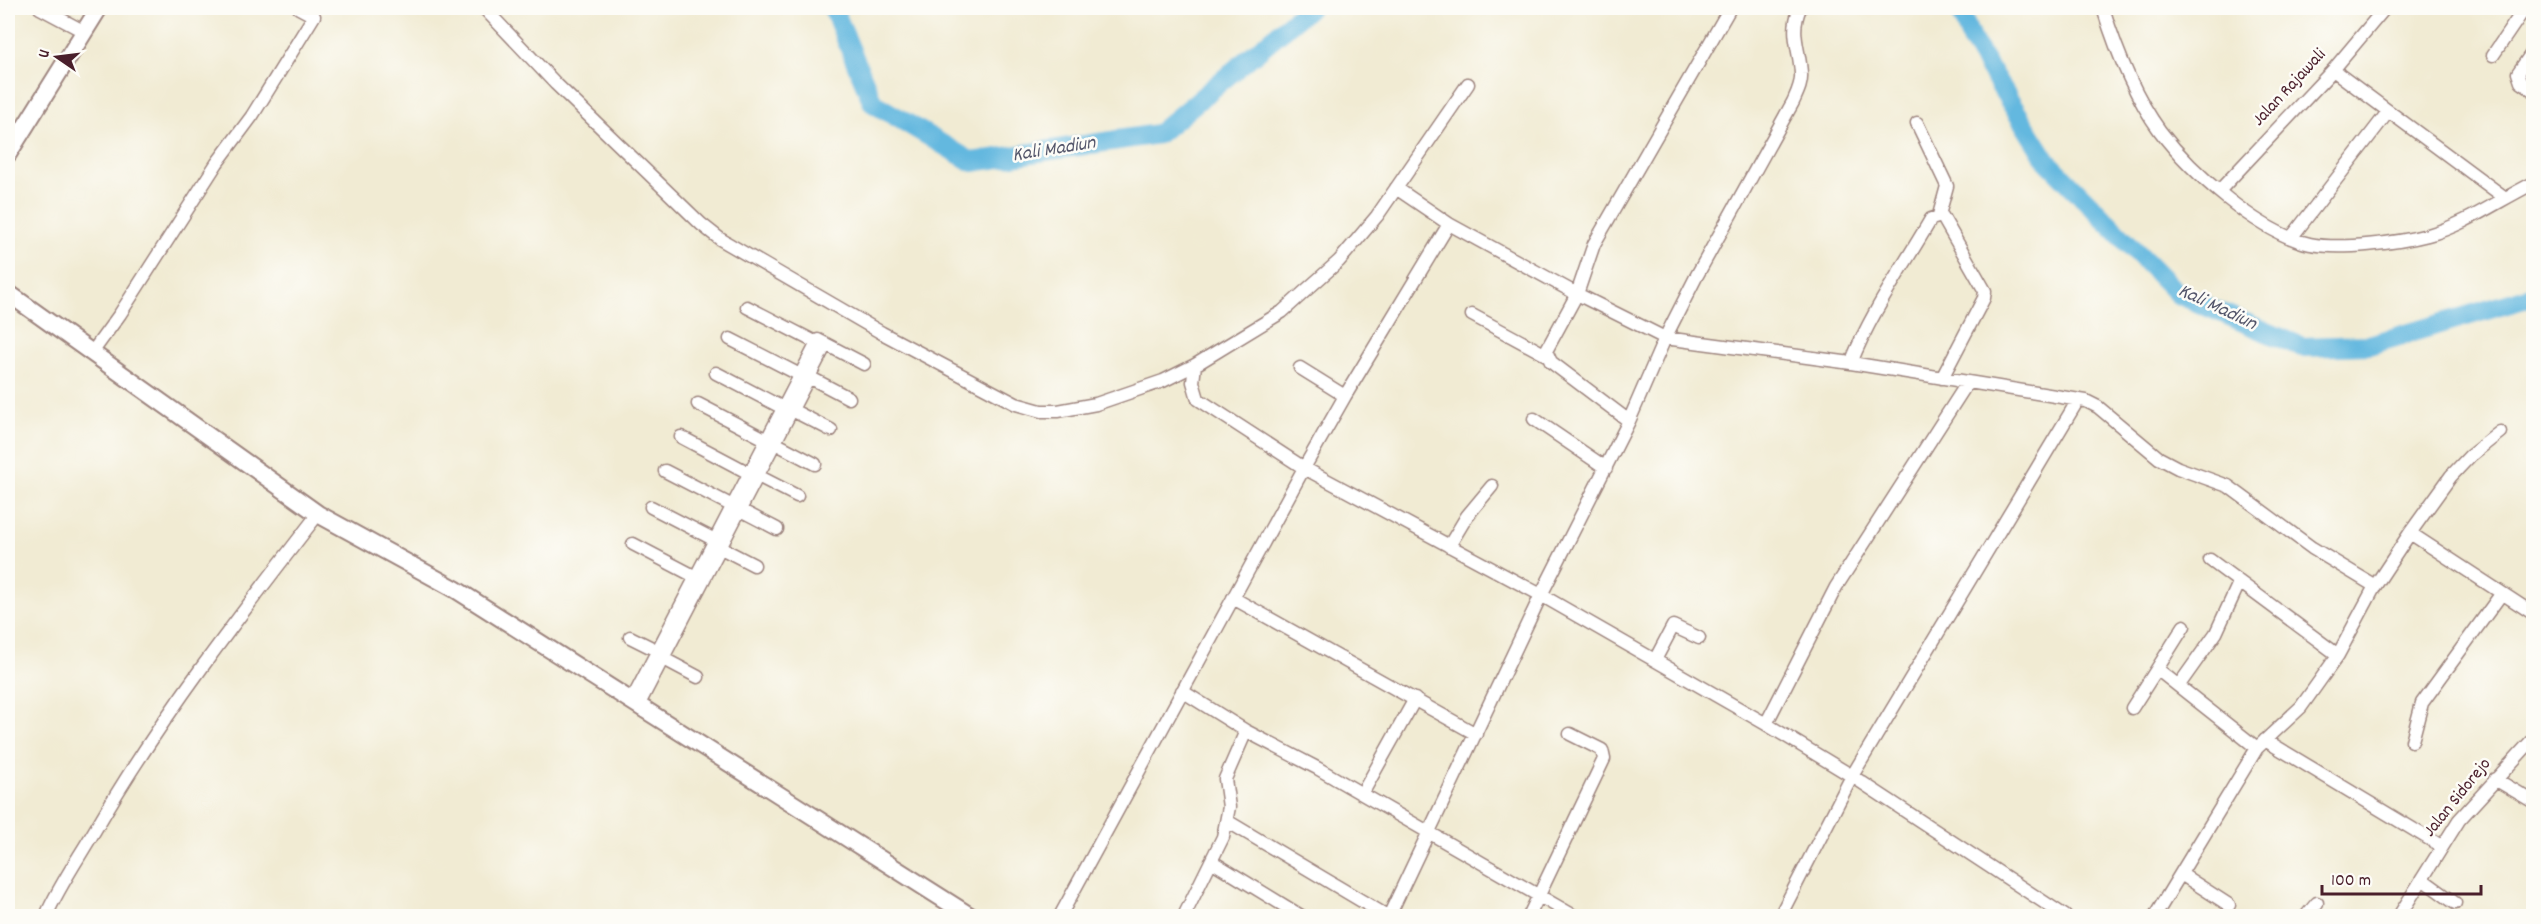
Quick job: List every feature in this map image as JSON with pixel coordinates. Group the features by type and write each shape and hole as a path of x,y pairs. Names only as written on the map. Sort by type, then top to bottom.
{"main road":[{"path":"8,154 99,8"},
{"path":"8,293 318,514 455,589 970,916"}],"street":[{"path":"40,8 86,32"},
{"path":"91,354 120,314 217,163 252,116 314,16 299,8"},
{"path":"484,8 556,84 701,224 720,239 882,333 1016,404 1041,411 1058,411 1096,404 1163,381 1195,365 1282,312 1339,261 1377,216 1468,84"},
{"path":"1629,421 1551,362 1548,356 1548,344 1577,294 1594,244 1730,8"},
{"path":"1227,821 1388,916 1541,595 1629,421 1665,338 1799,89 1802,76 1794,36 1794,22 1800,8"},
{"path":"2103,8 2126,71 2160,131 2230,202 2291,238 2330,246 2410,239 2446,229 2534,183"},
{"name":"Jalan Rajawali","path":"2219,191 2333,70 2385,8"},
{"path":"2493,55 2525,8"},
{"path":"2534,50 2518,73 2521,82 2534,91"},
{"path":"2333,70 2504,197"},
{"path":"2291,238 2388,112"},
{"path":"1851,363 1881,304 1932,219 1939,215 1947,186 1917,123"},
{"path":"1396,188 1449,224 1577,294 1665,338 1851,363 2086,400 2098,407 2158,458 2178,468 2228,486 2312,548 2374,585"},
{"path":"1939,215 1942,216 1984,291 1984,298 1942,378"},
{"path":"1060,916 1304,468 1449,224"},
{"path":"747,307 864,364"},
{"path":"1473,315 1548,356"},
{"path":"730,339 849,398"},
{"path":"636,702 821,344"},
{"path":"1195,365 1193,382 1198,399 1304,468 1541,595 1766,724 1852,776 2065,916"},
{"path":"1300,368 1345,396"},
{"path":"716,373 831,430"},
{"path":"1766,724 1836,587 1968,382"},
{"path":"1780,916 1852,776 2078,400"},
{"path":"698,404 815,464"},
{"path":"1534,419 1606,468"},
{"path":"2155,916 2261,744 2301,707 2338,654 2374,585 2410,533 2451,476 2470,456 2500,432"},
{"path":"681,437 796,496"},
{"path":"665,471 734,513 777,529"},
{"path":"1449,546 1467,516 1491,486"},
{"path":"651,507 753,565"},
{"path":"46,916 58,888 127,775 212,651 318,514"},
{"path":"2410,533 2534,614"},
{"path":"633,544 696,577"},
{"path":"661,655 696,577 718,544"},
{"path":"2210,560 2338,654"},
{"path":"2179,685 2216,633 2240,583"},
{"path":"2412,741 2422,703 2502,593"},
{"path":"1233,598 1476,734"},
{"path":"1655,660 1672,626 1699,638"},
{"path":"2132,708 2184,626"},
{"path":"630,637 698,677"},
{"path":"2157,669 2261,744 2441,846"},
{"path":"1182,691 1246,731 1362,794 1574,916"},
{"path":"1362,794 1415,699"},
{"path":"1184,916 1223,837 1229,807 1225,779 1246,731"},
{"path":"1529,916 1605,754 1602,750 1570,734"},
{"name":"Jalan Sidorejo","path":"2398,916 2459,820 2534,738"},
{"path":"2495,779 2534,802"},
{"path":"1211,861 1301,916"},
{"path":"2181,874 2229,905"},
{"path":"2421,879 2456,903"},
{"path":"2306,916 2317,903"}],"waterway":[{"name":"Kali Madiun","path":"833,8 873,103 972,162 1158,134 1309,8"},
{"name":"Kali Madiun","path":"1959,8 1971,39 2047,161 2178,294 2302,347 2369,345 2534,296"}]}
